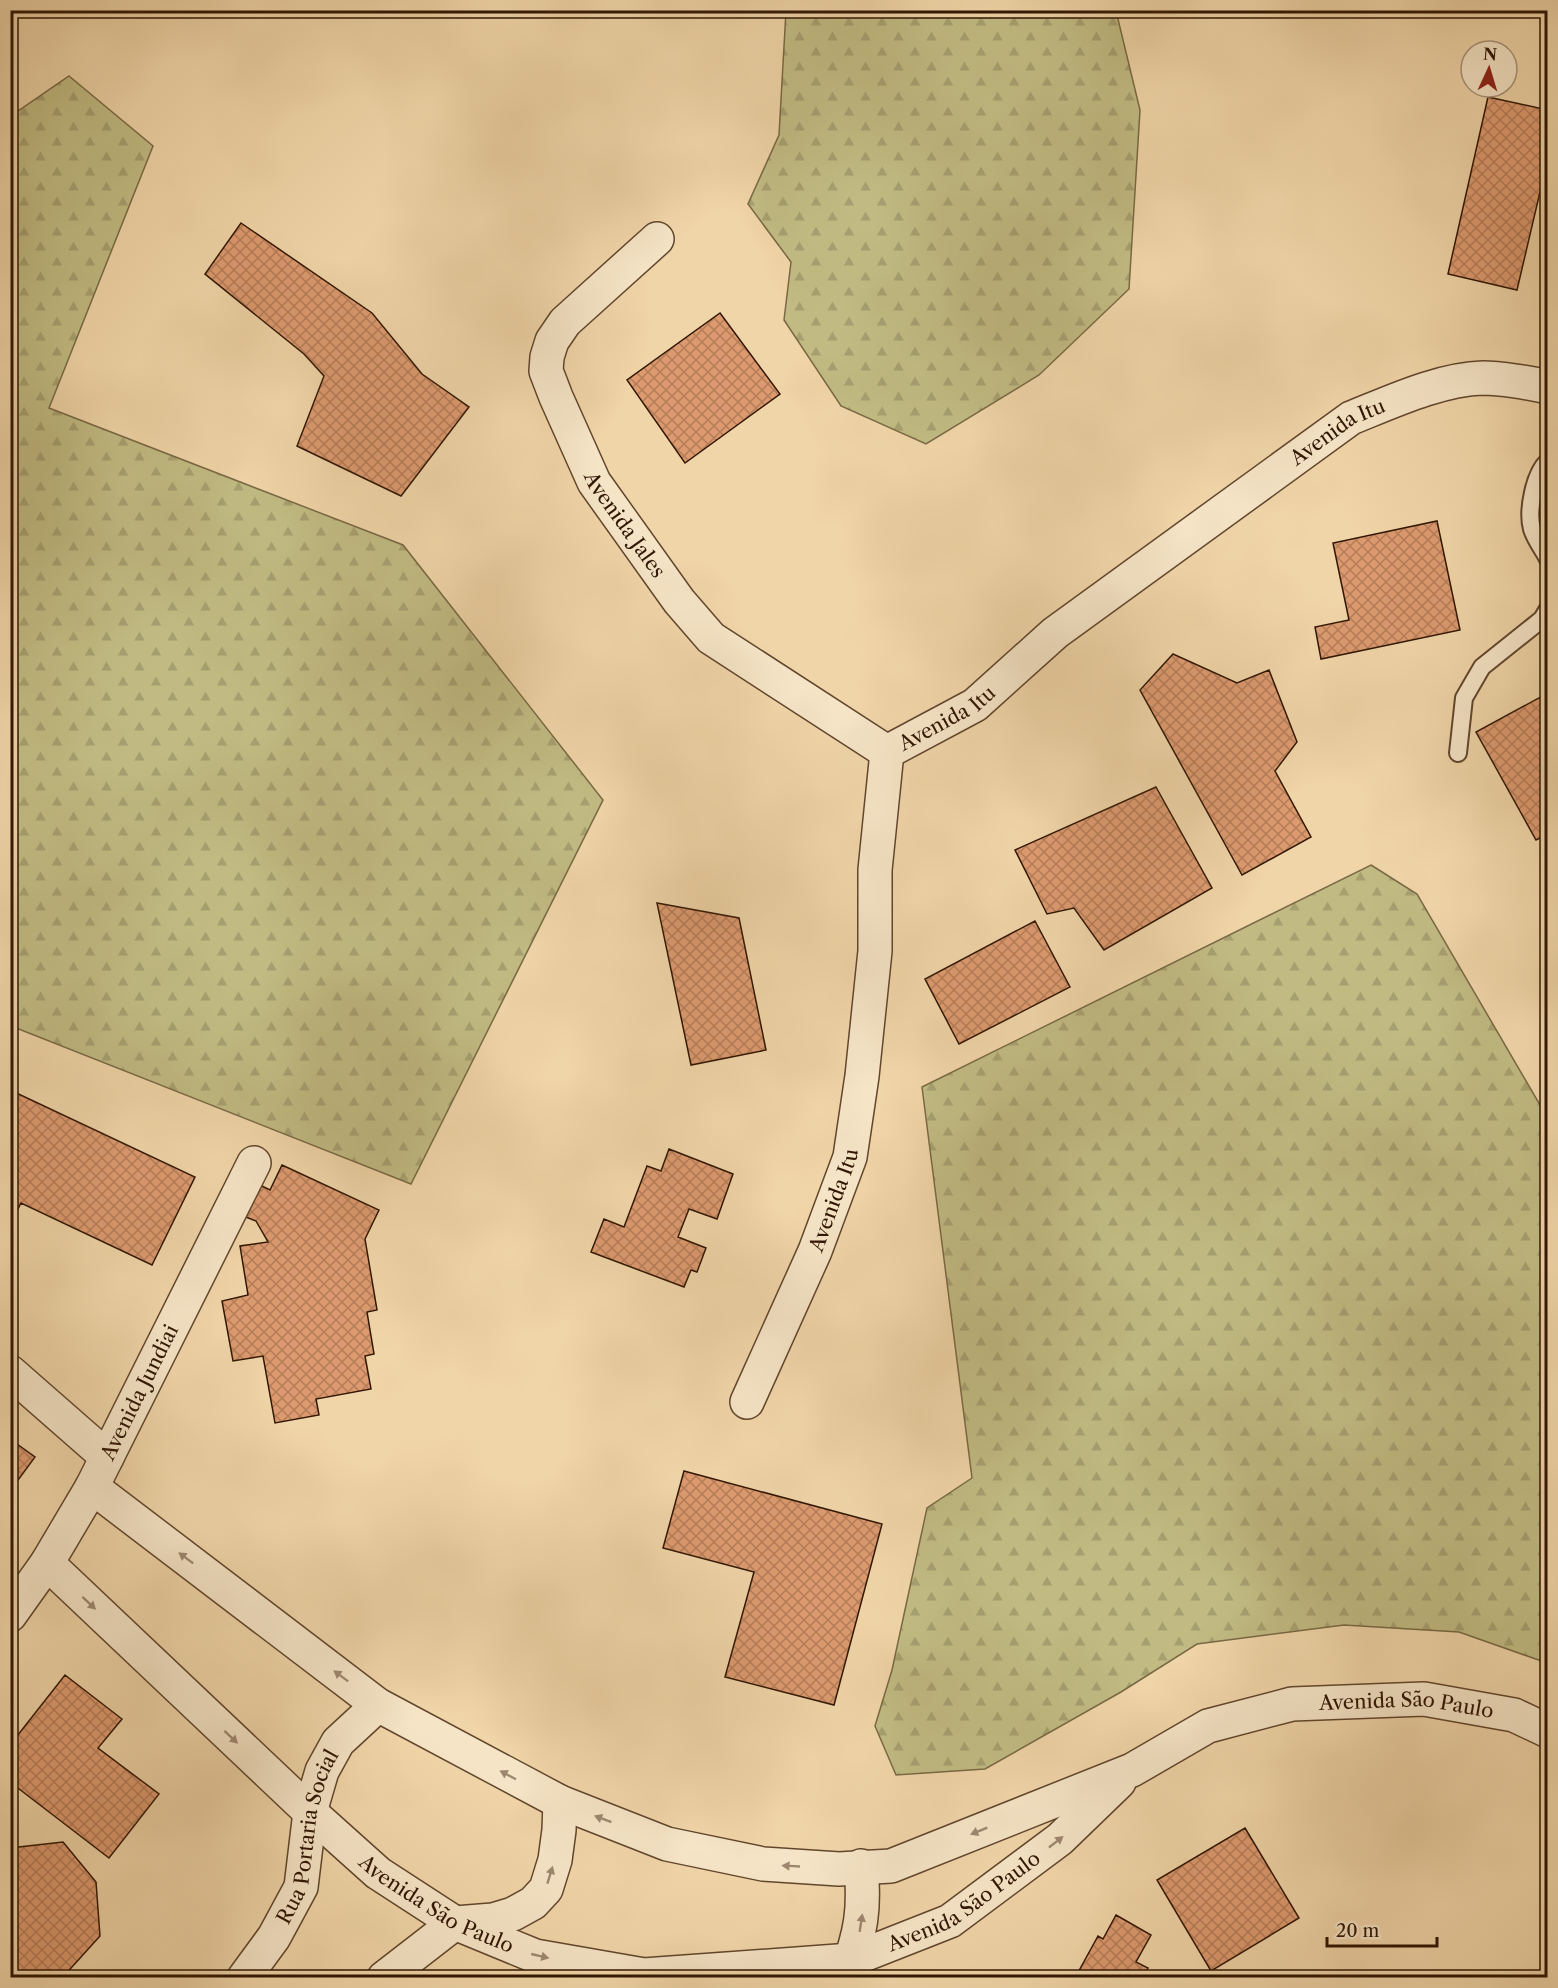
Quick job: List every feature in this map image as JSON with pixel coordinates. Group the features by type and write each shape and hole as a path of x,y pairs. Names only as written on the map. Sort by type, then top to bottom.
{"street":[{"name":"Avenida Jales","path":"657,239 565,322 552,341 547,357 546,371 594,482 679,601 711,638 887,753"},
{"name":"Avenida Itu","path":"747,1402 815,1251 850,1157 862,1076 875,951 875,870 887,753 975,705 1055,633 1351,418 1444,385 1483,378 1548,387"},
{"name":"Avenida Jundiai","path":"10,1615 47,1563 92,1486 254,1163"},
{"path":"10,1372 106,1457"},
{"name":"Avenida São Paulo","path":"92,1486 378,1705 560,1802 667,1844 753,1862 840,1869 891,1866 1132,1770 1208,1725 1292,1704 1424,1699 1514,1715 1548,1731"},
{"name":"Avenida São Paulo","path":"47,1563 310,1812 378,1873 455,1923 535,1956 647,1976 848,1969 950,1921 1060,1839 1132,1770"},
{"name":"Rua Portaria Social","path":"244,1977 274,1937 301,1887 310,1812 322,1771 338,1742 378,1705"},
{"path":"384,1977 455,1923 493,1920 513,1914 533,1904 546,1889 555,1860 560,1802"},
{"path":"848,1969 862,1926 864,1896 861,1866"}],"lane":[{"path":"1548,461 1541,467 1531,500 1532,528 1548,559"},
{"path":"1458,753 1464,698 1482,667 1542,619 1548,609"}],"green space":[{"path":"786,11 1116,11 1140,110 1129,289 1039,375 926,444 841,406 784,320 791,262 748,204 779,135"},
{"path":"69,76 153,146 49,408 403,545 603,800 411,1184 11,1026 11,116"},
{"path":"1371,865 1417,894 1547,1117 1547,1663 1459,1632 1344,1625 1197,1644 1121,1692 985,1769 896,1775 875,1726 892,1670 927,1508 972,1478 922,1087"}],"building":[{"path":"1488,99 1548,110 1548,158 1517,290 1448,274"},
{"path":"241,223 372,313 422,374 469,407 401,496 297,446 324,376 304,354 205,274"},
{"path":"720,313 780,394 685,463 627,380"},
{"path":"1437,521 1460,630 1321,659 1315,627 1349,620 1333,543"},
{"path":"1173,654 1237,683 1269,670 1297,742 1275,771 1311,837 1242,875 1140,690"},
{"path":"1548,693 1548,834 1536,840 1476,732"},
{"path":"1156,787 1212,888 1104,950 1074,908 1047,914 1015,850"},
{"path":"657,903 739,918 766,1050 691,1065"},
{"path":"1035,921 1070,987 959,1044 925,979"},
{"path":"10,1090 195,1177 152,1265 21,1203 10,1225"},
{"path":"669,1149 733,1174 717,1219 689,1209 678,1237 706,1248 697,1272 691,1270 684,1287 591,1252 604,1219 624,1227 647,1166 661,1171"},
{"path":"282,1165 379,1210 365,1239 377,1310 367,1312 374,1354 365,1356 371,1389 316,1399 319,1415 275,1423 263,1356 233,1361 222,1301 248,1295 240,1246 268,1242 256,1221 246,1217 260,1185 270,1190"},
{"path":"10,1439 35,1457 10,1491"},
{"path":"684,1471 882,1524 834,1705 725,1677 754,1572 663,1548"},
{"path":"65,1675 122,1719 98,1748 159,1794 109,1858 10,1782 10,1745"},
{"path":"1245,1828 1299,1918 1211,1971 1157,1880"},
{"path":"63,1842 96,1882 100,1936 62,1978 17,1978 10,1975 10,1848"},
{"path":"1116,1915 1151,1935 1136,1962 1148,1968 1143,1978 1075,1978 1098,1936 1103,1939"}]}
